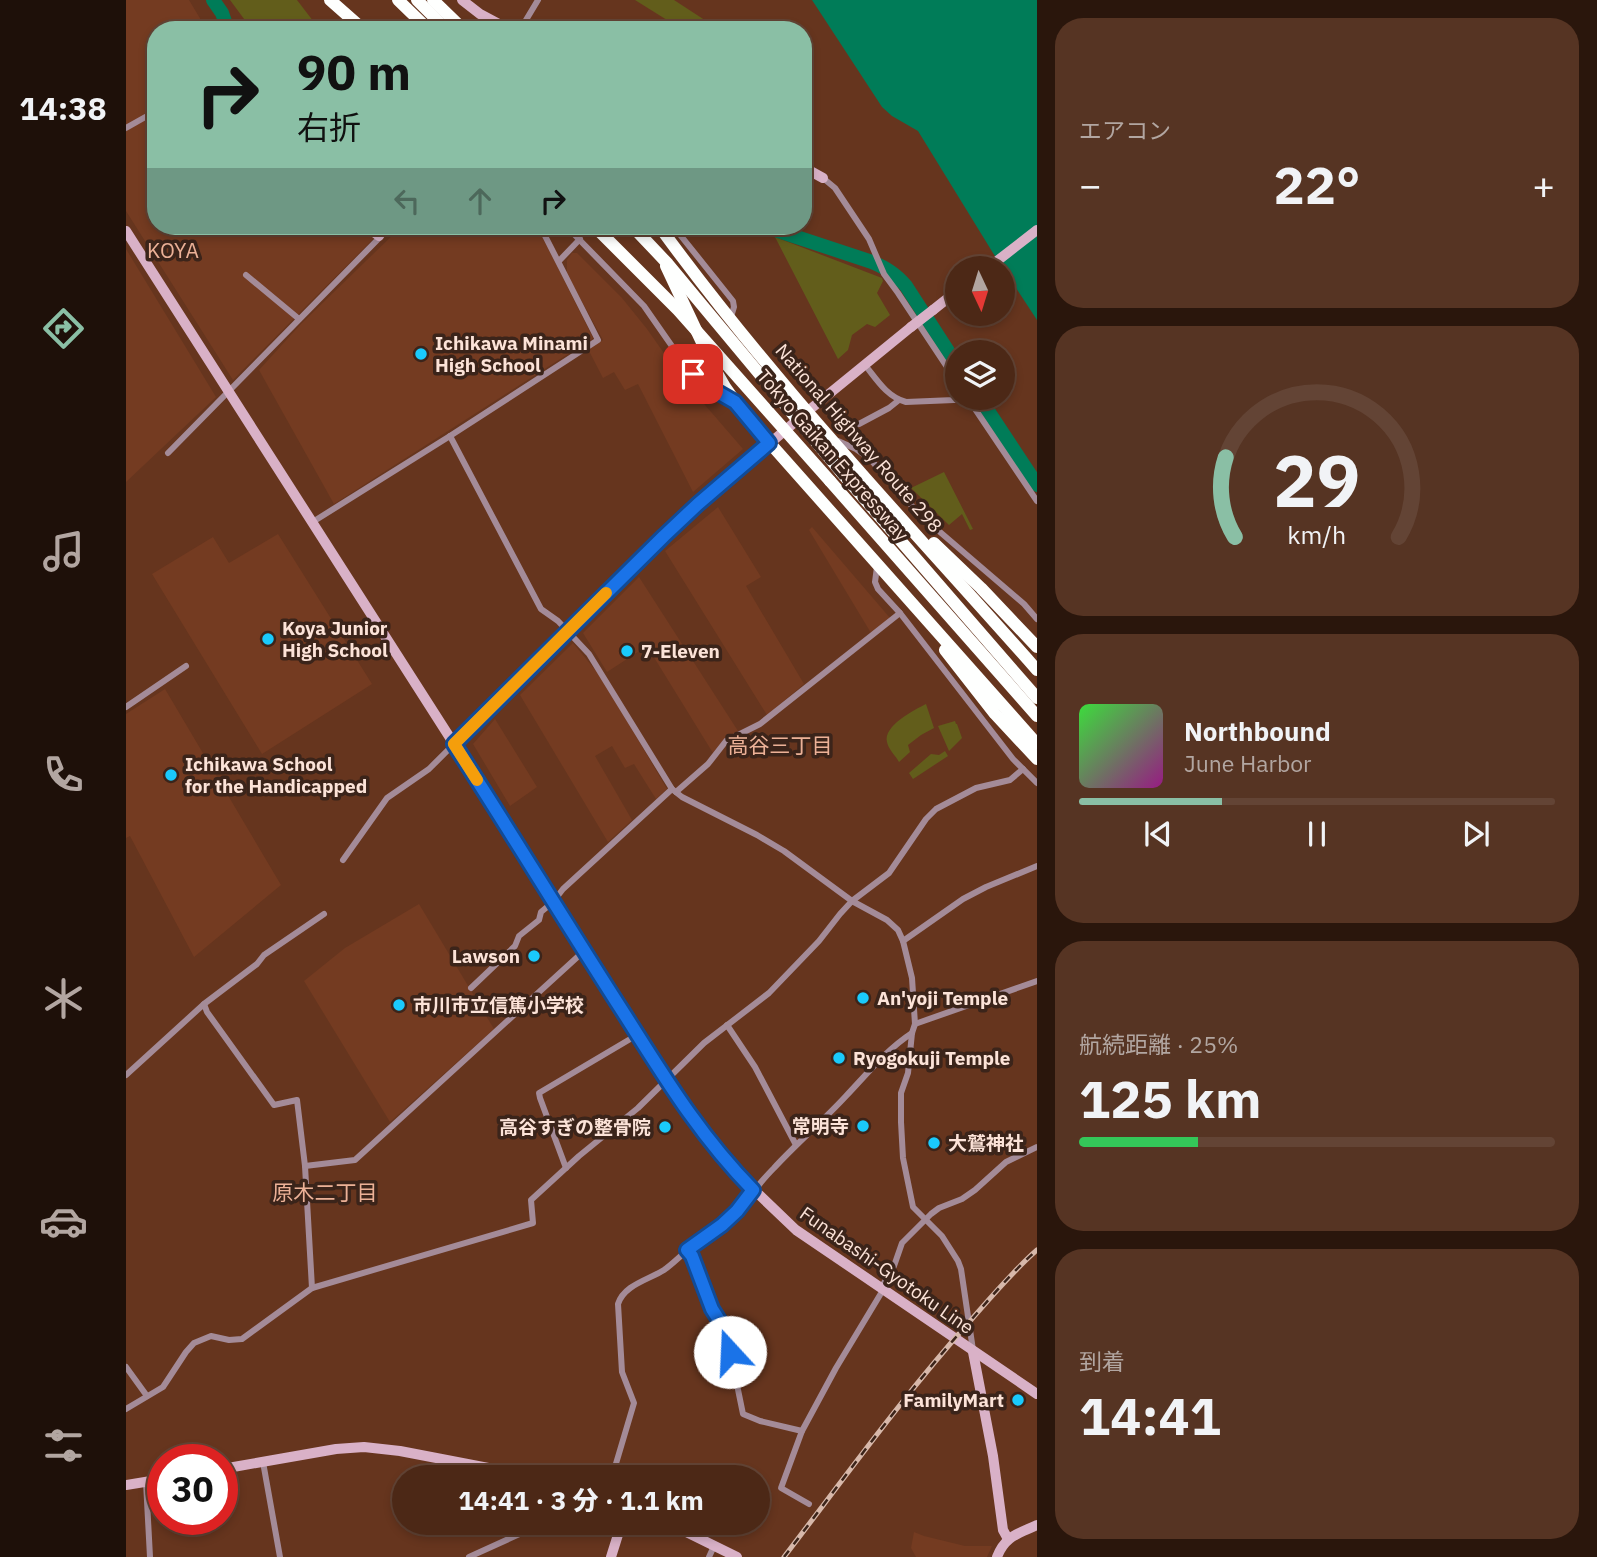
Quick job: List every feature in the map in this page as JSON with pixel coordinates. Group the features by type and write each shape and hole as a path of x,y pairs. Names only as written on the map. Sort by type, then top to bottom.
{"highway":[{"path":"330,0 354,21"},
{"path":"398,0 420,21"},
{"path":"417,0 438,21"},
{"path":"435,1 455,21"},
{"name":"Tokyo Gaikan Expressway","path":"603,235 687,320 1037,716"},
{"name":"Tokyo Gaikan Expressway","path":"641,235 1037,698"},
{"path":"647,235 665,265 724,387 735,402 1037,744"},
{"name":"National Highway Route 298","path":"666,235 730,319 808,411 1037,670"},
{"path":"892,506 972,579 1037,647"},
{"path":"907,597 972,686 1037,760"}],"main road":[{"path":"462,0 493,21"},
{"path":"812,172 823,178"},
{"path":"1003,256 1037,230"},
{"name":"Funabashi-Gyotoku Line","path":"126,231 637,1035 704,1135 753,1190 796,1230 1037,1394"},
{"path":"454,744 698,504 945,301"},
{"path":"973,1352 995,1466 1003,1530 1008,1539"},
{"path":"238,1466 336,1449 364,1447 473,1465"},
{"path":"126,1485 146,1482"},
{"path":"996,1557 1008,1539 1037,1525"},
{"path":"611,1557 618,1535"},
{"path":"692,1535 737,1557"}],"street":[{"path":"525,21 538,0"},
{"path":"126,128 147,116"},
{"path":"823,178 832,184 869,239 884,274 945,364"},
{"path":"312,523 598,340 545,235"},
{"path":"576,235 643,306 693,374 707,386 735,402"},
{"path":"680,235 733,301 730,319"},
{"path":"168,453 379,236"},
{"path":"559,261 580,239"},
{"path":"246,275 299,319"},
{"path":"864,365 888,393 899,400 945,400"},
{"path":"859,424 899,400"},
{"path":"974,410 1037,501"},
{"path":"450,436 541,609 589,653 674,791 775,846 898,930 912,978 915,1024 908,1073 901,1093 903,1158 913,1207 942,1236 961,1269 973,1352"},
{"path":"833,439 856,449 870,459 919,514 1024,604 1037,619"},
{"path":"877,564 876,586 1013,759 1037,783"},
{"path":"471,988 515,946 519,936 539,920 541,912 574,879 708,764 726,741 760,724 900,613"},
{"path":"126,707 186,666"},
{"path":"343,860 387,798 429,769 454,744"},
{"path":"126,1409 163,1387 194,1343 211,1336 229,1340 242,1339 312,1287 533,1223 531,1200 638,1108 704,1043 769,993 819,941 852,901 889,873 926,819 936,809 976,788 1010,780 1023,769"},
{"path":"903,941 963,899 1037,866"},
{"path":"126,1075 204,1004 264,956 324,914"},
{"path":"305,1166 355,1160 584,951"},
{"path":"915,1024 1037,981"},
{"path":"204,1004 207,1013 274,1105 297,1100 305,1166 312,1287"},
{"path":"727,1025 755,1067 796,1145"},
{"path":"616,1465 634,1403 622,1372 618,1304 621,1295 665,1269 730,1218 753,1190 891,1048 912,1033"},
{"path":"566,1168 539,1093 637,1035"},
{"path":"808,1504 781,1488 803,1431 882,1289 902,1243 939,1208 962,1199 1006,1162 1037,1147"},
{"path":"687,1250 692,1256 712,1309 726,1331 743,1414 760,1421 803,1431"},
{"path":"126,1367 146,1396"},
{"path":"263,1462 280,1557"},
{"path":"146,1482 150,1557"},
{"path":"469,1557 517,1535"},
{"path":"709,1557 714,1546"}],"shaded area":[{"path":"126,0 189,0 202,21 147,21 147,235 377,235 233,380 126,211"},
{"path":"230,0 297,0 313,21 246,21"},
{"path":"635,0 674,0 706,21 669,21"},
{"path":"812,0 1037,0 1037,320 1015,286 1015,256 995,256 918,131 882,107"},
{"name":"Ichikawa Minami High School","path":"393,235 542,235 593,338 334,504 259,370 301,324"},
{"path":"775,237 882,278 877,293 890,315 875,327 867,324 852,335 848,350 838,359"},
{"path":"126,249 216,397 126,482"},
{"path":"572,253 577,253 622,298 680,376 743,449 693,492 638,384 625,390 614,372 603,378 588,349 603,340 567,274 567,260"},
{"path":"944,472 973,529 970,530 962,514 949,525 911,488"},
{"path":"718,507 761,577 746,586 804,684 767,715 665,551"},
{"path":"812,527 890,618 871,633 809,530"},
{"name":"Koya Junior High School","path":"278,534 372,684 262,754 152,574 213,537 229,563"},
{"path":"639,577 738,731 724,739 713,753 647,646 607,672 583,633"},
{"path":"573,643 601,677 667,789 656,799 634,764 625,768 612,746 595,756 632,820 608,842 520,695"},
{"name":"Ichikawa School for the Handicapped","path":"165,689 281,885 194,957 130,836 126,838 126,714"},
{"path":"926,704 934,728 908,745 910,752 899,762 888,745 887,736 901,719"},
{"path":"495,719 537,787 510,806 473,744"},
{"path":"955,721 962,738 949,751 938,726"},
{"path":"945,751 948,756 913,779 909,773 931,754 939,755"},
{"name":"市川市立信篤小学校","path":"419,904 494,1029 390,1122 304,981 345,948"},
{"path":"914,1532 965,1546 992,1546 987,1557 916,1557 911,1548"}],"waterway":[{"path":"213,0 225,21"},
{"path":"790,235 872,262 890,272 906,286 945,346"},
{"path":"988,410 1037,485"}],"railway":[{"path":"784,1557 922,1377 995,1293 1037,1250"}],"slow traffic":[{"path":"477,780 454,744 606,593"}],"place":[{"name":"Ichikawa Minami High School","path":"421,354"},
{"name":"Koya Junior High School","path":"268,639"},
{"name":"7-Eleven","path":"627,651"},
{"name":"Ichikawa School for the Handicapped","path":"171,775"},
{"name":"Lawson","path":"534,956"},
{"name":"An'yoji Temple","path":"863,998"},
{"name":"市川市立信篤小学校","path":"399,1005"},
{"name":"Ryogokuji Temple","path":"839,1058"},
{"name":"常明寺","path":"863,1126"},
{"name":"高谷すぎの整骨院","path":"665,1127"},
{"name":"大鷲神社","path":"934,1143"},
{"name":"FamilyMart","path":"1018,1400"}],"district":[{"name":"KOYA","path":"173,250"},
{"name":"高谷三丁目","path":"780,745"},
{"name":"原木二丁目","path":"325,1192"}],"route":[{"path":"693,374 707,386 735,402 769,443 664,536 454,744 686,1111 722,1157 753,1190 722,1225 687,1250 692,1256 712,1309 726,1331 730,1352"}]}
